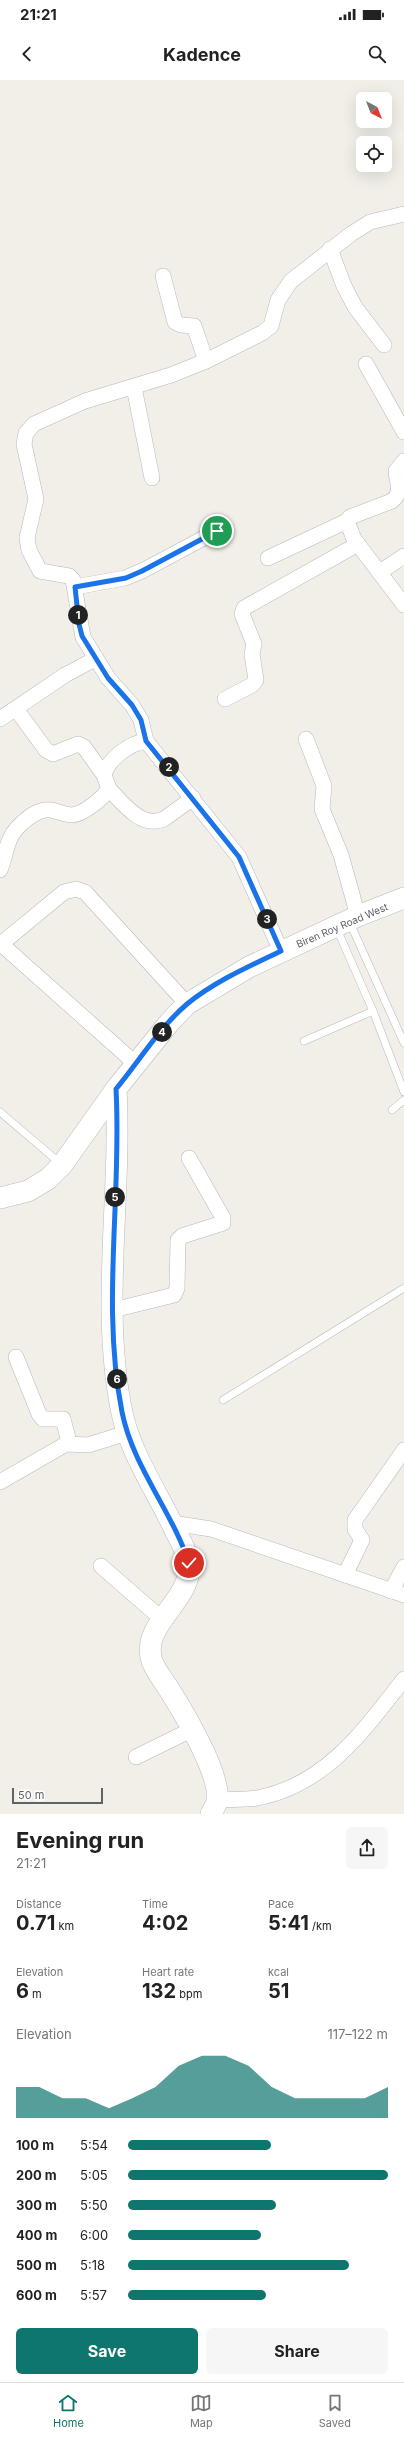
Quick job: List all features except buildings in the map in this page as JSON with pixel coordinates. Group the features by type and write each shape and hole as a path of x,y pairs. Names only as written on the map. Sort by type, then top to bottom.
{"street":[{"path":"281,951 239,857 146,741 141,720 132,705 95,659 82,636 79,624 75,587 69,576 40,571 29,550 27,538 36,499 24,444 26,433 34,424 67,408 134,387 206,361 262,333 271,326 283,290 330,249 370,222 404,214"},
{"path":"330,249 344,286 355,307 384,345"},
{"path":"163,276 175,322 181,325 194,326 206,361"},
{"path":"366,364 404,432"},
{"path":"134,387 152,478"},
{"path":"268,558 348,521 350,517 401,498 396,471 404,461"},
{"path":"348,521 348,526 358,544 404,605"},
{"path":"75,587 126,578 217,531"},
{"path":"225,699 252,685 256,680 252,654 254,644 242,614 244,608 358,544"},
{"path":"380,572 404,556"},
{"path":"0,720 66,675 95,659"},
{"path":"16,709 46,750 53,754 78,744 84,747 104,774 109,789 131,812 140,818 154,821 164,819 193,798"},
{"path":"306,739 324,786 322,809 346,871 347,921"},
{"path":"104,774 110,761 130,747 146,741"},
{"path":"0,870 11,838 17,828 33,814 51,810 72,815 105,795 109,789"},
{"path":"136,1064 1,943 64,892 76,889 85,892 187,1004"},
{"name":"Biren Roy Road West","path":"0,1198 28,1191 48,1179 62,1165 116,1089 169,1023 187,1004 243,970 281,951 347,921 403,902"},
{"path":"116,1089 118,1141 115,1201 113,1310 115,1362 122,1412 127,1433 134,1451 172,1523 189,1563 188,1581 182,1594 154,1634 150,1649 152,1662 193,1729 216,1784 214,1807 271,1794 323,1768 349,1747 404,1679"},
{"path":"113,1310 174,1294 177,1288 178,1240 182,1236 223,1223 224,1218 189,1158"},
{"path":"16,1357 38,1414 43,1419 63,1419 69,1442"},
{"path":"0,1482 69,1442 88,1444 127,1433"},
{"path":"345,1575 362,1540 355,1529 355,1520 404,1450"},
{"path":"172,1523 211,1529 397,1593 404,1567"},
{"path":"100,1566 163,1620"},
{"path":"136,1757 193,1729"}],"lane":[{"path":"347,921 373,1011 404,1092"},
{"path":"347,921 404,1043"},
{"path":"304,1041 373,1011"},
{"path":"392,1110 404,1100"},
{"path":"0,1112 62,1165"},
{"path":"223,1400 404,1288"}],"route":[{"path":"189,1563 185,1550 172,1523 134,1451 127,1433 122,1412 115,1362 113,1310 115,1201 118,1141 116,1089 169,1023 187,1004 207,990 249,966 281,951 239,857 151,745 146,741 141,720 132,705 108,678 95,659 82,636 79,624 75,587 126,578 217,531"}]}
